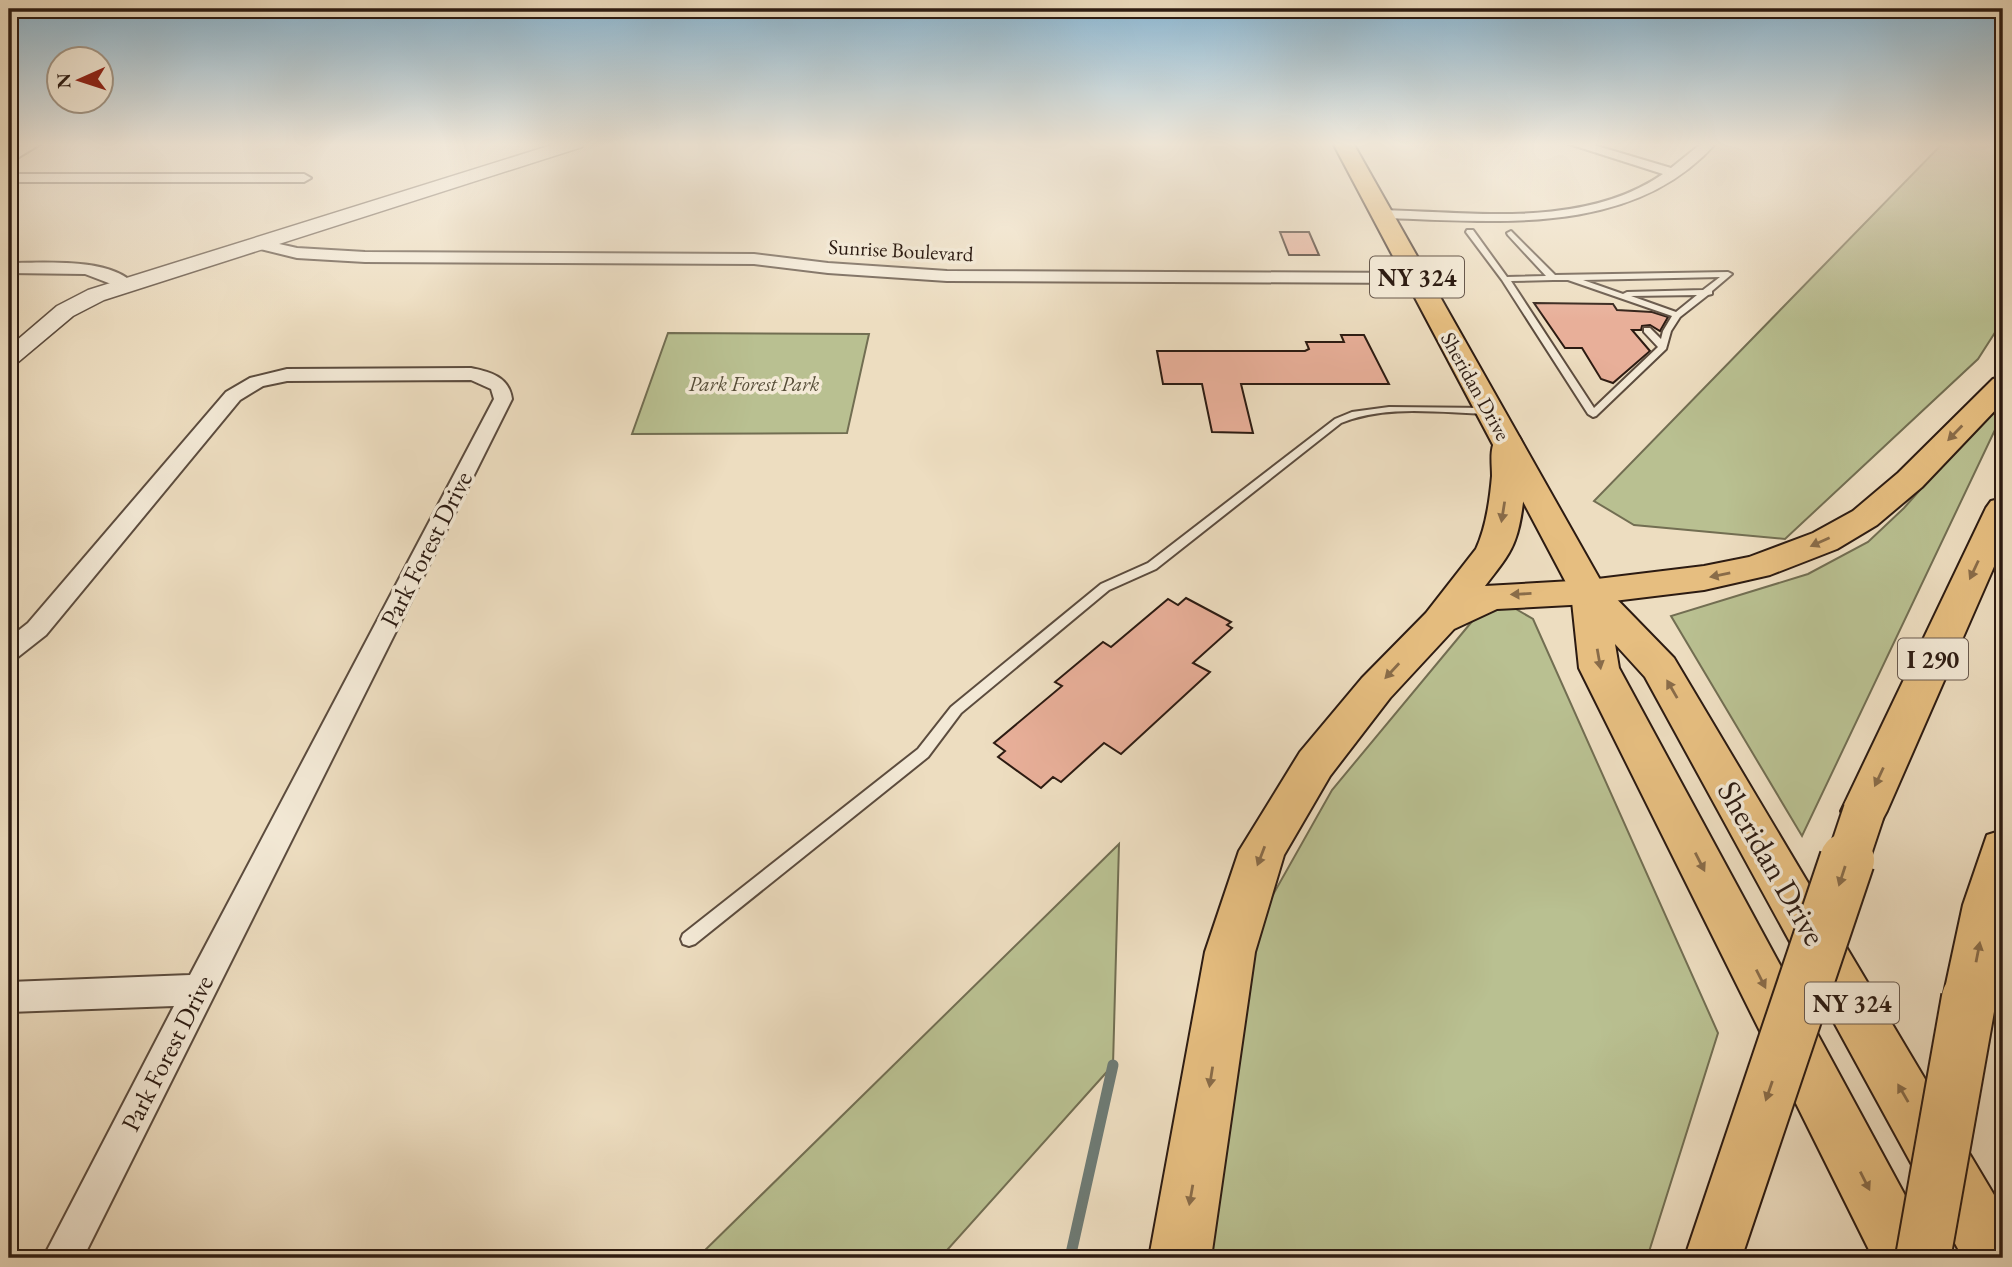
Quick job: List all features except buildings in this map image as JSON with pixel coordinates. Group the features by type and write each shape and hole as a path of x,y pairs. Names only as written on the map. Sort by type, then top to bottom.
{"main road":[{"name":"Sheridan Drive","path":"1375,202 1589,592 1660,668 1997,1258"},
{"path":"1439,622 1490,597 1589,592 1692,580 1757,567 1825,541 1865,518 1910,480 2003,385"},
{"path":"1180,1258 1230,952 1262,850 1315,764 1376,688 1439,622 1492,552 1499,537 1508,479 1508,444"},
{"name":"I 290","path":"1713,1258 1864,811 2003,508"},
{"name":"Sheridan Drive","path":"1589,592 1599,668 1905,1258"},
{"path":"1923,1258 1969,998 2003,849"}],"street":[{"path":"9,358 69,308 90,297 389,202"},
{"path":"1382,214 1508,216 1566,212 1614,202"},
{"name":"Sunrise Boulevard","path":"257,244 297,253 365,257 754,259 828,268 947,276 1417,278"},
{"path":"9,268 83,270 117,278 127,285"},
{"name":"Park Forest Drive","path":"9,651 37,629 233,396 243,389 257,382 288,374 471,374 495,381 503,390 503,399 62,1258"},
{"path":"9,997 200,990"}],"lane":[{"path":"1470,232 1505,279 1593,414 1663,347 1667,331 1677,315 1709,292 1728,274 1505,279"},
{"path":"1511,233 1553,278"},
{"path":"1570,278 1677,315"},
{"path":"1616,294 1709,292"},
{"path":"1616,294 1631,310"},
{"path":"1647,330 1663,347"},
{"path":"689,939 923,753 957,710 1105,587 1152,566 1338,421 1348,415 1371,412 1490,411"}],"green space":[{"path":"1885,202 2003,202 2003,320 1978,359 1785,539 1634,525 1594,501"},
{"name":"Park Forest Park","path":"668,333 869,334 847,433 632,434"},
{"path":"2003,401 2003,413 1802,836 1671,616 1808,574 1868,542 1904,508 1996,404"},
{"path":"1509,605 1533,619 1718,1033 1647,1258 1202,1258 1227,1084 1261,916 1332,790 1479,613"},
{"path":"1119,844 1113,1065 940,1258 697,1258"}],"waterway":[{"path":"1070,1258 1113,1065"}]}
